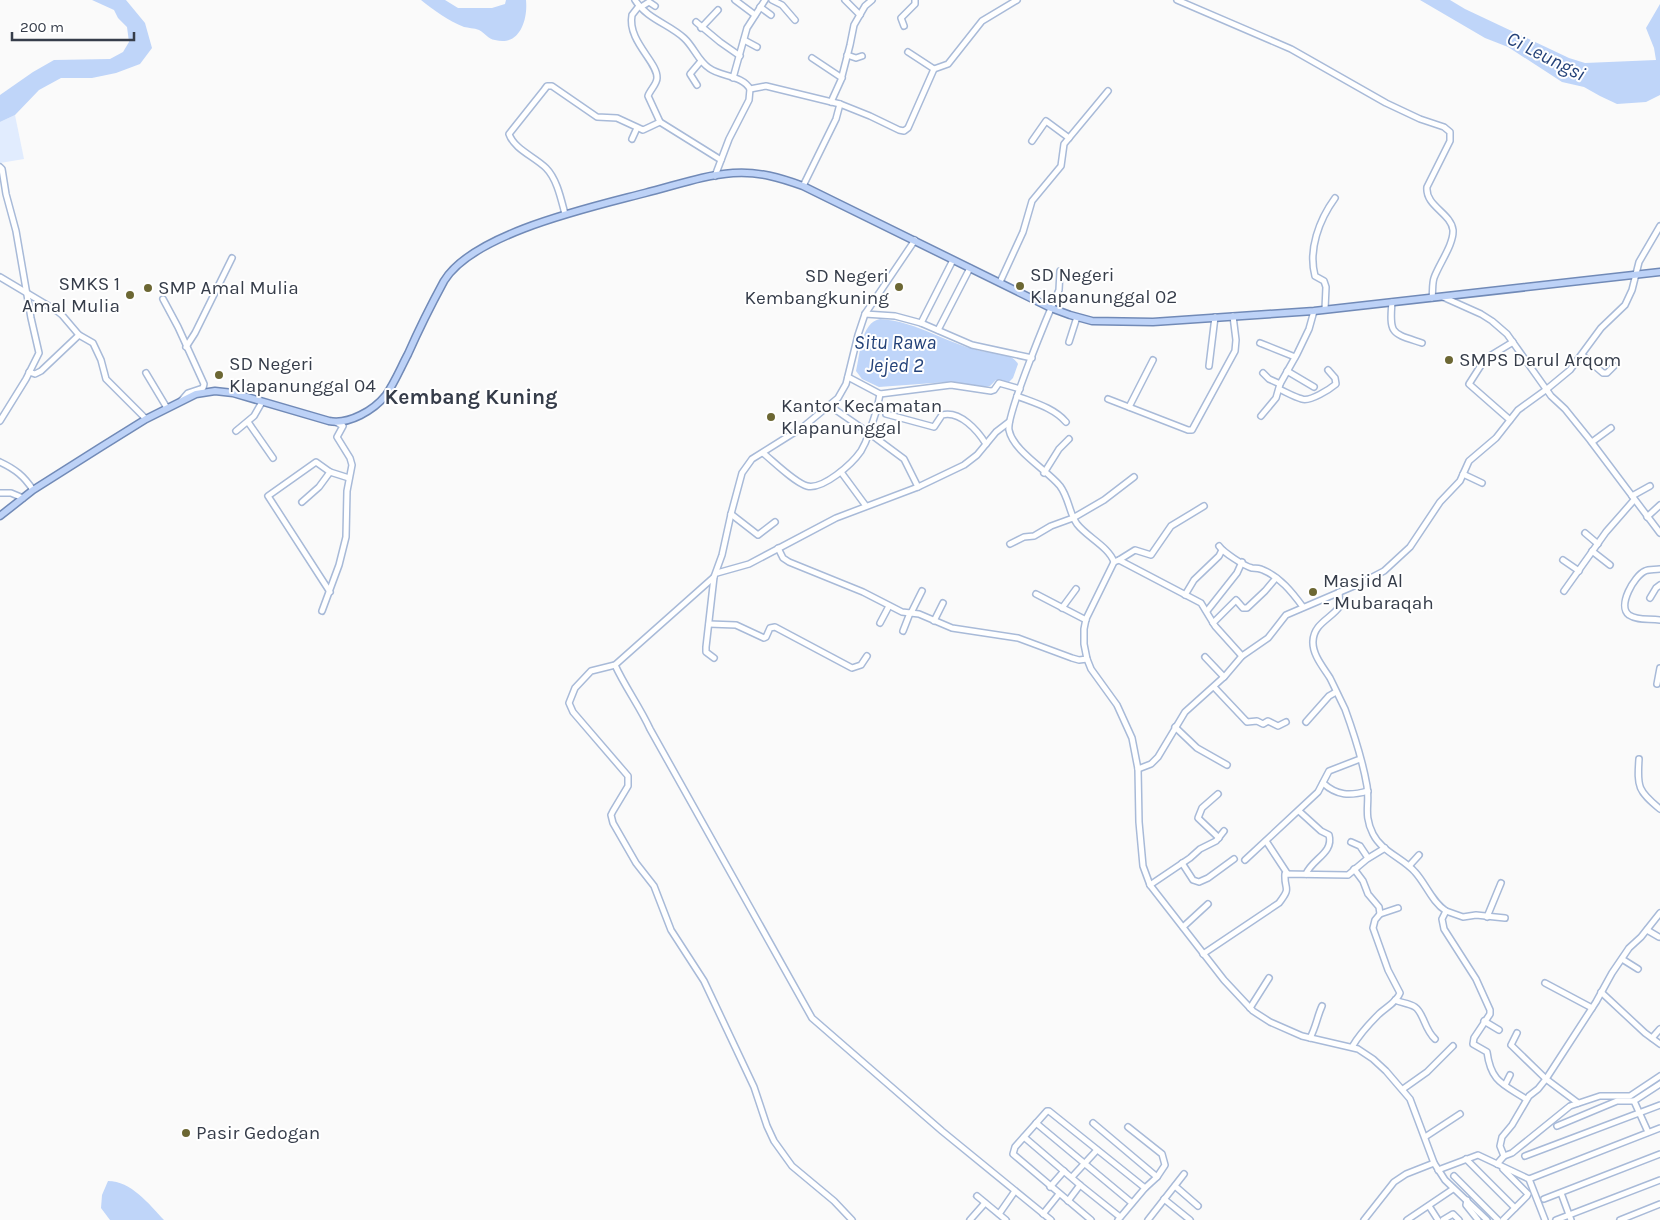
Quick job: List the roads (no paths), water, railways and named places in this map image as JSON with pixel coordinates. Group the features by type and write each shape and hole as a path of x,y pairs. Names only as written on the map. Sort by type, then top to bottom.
{"main road":[{"path":"0,516 33,490 146,419 196,394 215,391 233,393 336,422 365,412 385,396 396,379 438,292 452,269 468,256 518,231 565,214 693,180 734,173 760,174 803,186 1051,308 1077,318 1113,322 1153,322 1314,311 1660,272"}],"street":[{"path":"635,0 640,7 660,23 684,38 701,61 711,70 743,81 750,89 749,100 729,139 715,176"},
{"path":"735,0 755,16"},
{"path":"733,78 747,28 764,0"},
{"path":"772,0 782,5 795,20"},
{"path":"846,0 860,15"},
{"path":"831,102 842,78 854,26 865,6 872,0"},
{"path":"904,26 901,18 915,4 916,0"},
{"path":"750,89 766,86 840,104 904,131 908,128 934,69 948,64 982,21 1017,0"},
{"path":"1177,0 1272,40 1386,103 1420,119 1444,127 1450,132 1450,141 1426,192 1431,201 1450,222 1453,230 1450,243 1435,277 1432,298"},
{"path":"655,6 649,2 640,7 631,18 639,46 656,74 656,81 648,96 660,122 721,160"},
{"path":"760,7 771,15"},
{"path":"701,28 718,10"},
{"path":"696,22 701,28 740,56"},
{"path":"744,40 757,47"},
{"path":"908,52 934,69"},
{"path":"847,55 858,58 862,56"},
{"path":"812,58 842,78"},
{"path":"698,85 690,74 701,61"},
{"path":"565,214 549,172 512,140 509,134 547,86 552,86 594,116 617,118 637,128 646,129 660,122"},
{"path":"1000,282 1023,232 1032,201 1061,166 1063,147 1069,138 1108,92"},
{"path":"803,186 836,119 840,104"},
{"path":"1032,141 1046,121 1069,138"},
{"path":"632,139 637,128"},
{"path":"0,167 4,176 3,195 16,231 39,353 0,421"},
{"path":"1325,309 1326,287 1324,281 1315,276 1313,249 1324,214 1334,198"},
{"path":"1138,769 1151,764 1158,757 1175,727 1191,706 1214,687 1242,656 1268,638 1286,615 1371,578 1394,564 1410,547 1435,510 1458,484 1469,461 1496,438 1518,410 1570,370 1601,328 1625,305 1632,290 1639,262 1660,226"},
{"path":"714,658 706,652 706,641 716,575 731,514 746,467 752,459 803,427 830,406 842,392 848,378 858,334 865,314 915,240"},
{"path":"186,347 195,333 232,258"},
{"path":"921,323 953,260"},
{"path":"938,330 970,268"},
{"path":"1060,271 1060,288 1017,396 1009,422 1009,433 1015,443 1065,493 1073,518 1084,532 1117,561 1201,603 1213,623 1242,656"},
{"path":"1,279 26,292 62,315 79,335 94,343 102,360 106,379 146,419"},
{"path":"1442,297 1481,314 1501,328 1547,389 1592,442 1660,532"},
{"path":"163,299 204,384 203,388 188,393 181,402"},
{"path":"1392,302 1390,322 1393,330 1401,336 1422,343"},
{"path":"1261,416 1276,398 1279,386 1295,357 1314,311"},
{"path":"865,314 896,316 921,323 972,345 1032,358"},
{"path":"1108,399 1192,430 1235,351 1236,340 1233,316"},
{"path":"1208,366 1215,317"},
{"path":"1069,342 1077,318"},
{"path":"29,372 35,374 41,371 79,335"},
{"path":"1510,420 1469,384 1485,359 1512,342"},
{"path":"1260,343 1295,357"},
{"path":"1582,355 1603,373 1607,373 1614,366"},
{"path":"1128,407 1153,360"},
{"path":"1263,373 1279,386 1307,400 1336,384 1336,378 1328,370"},
{"path":"1287,371 1314,387"},
{"path":"146,373 168,408"},
{"path":"848,378 880,394 951,385 991,391 999,384 1020,389"},
{"path":"763,453 802,484 814,486 825,482 841,472 861,451 877,409 880,394"},
{"path":"1017,396 1060,415 1066,422"},
{"path":"236,431 258,411 262,402"},
{"path":"830,406 904,459 918,486"},
{"path":"886,414 934,427 942,415 950,414 973,427 986,444"},
{"path":"248,422 273,458"},
{"path":"322,612 345,544 346,498 352,462 338,437 343,426 336,422"},
{"path":"852,1220 834,1201 792,1166 774,1141 766,1126 750,1079 707,986 668,925 654,886 636,863 613,824 613,811 628,786 628,776 573,712 569,703 575,688 591,671 615,665 716,575 749,564 836,518 918,486 964,465 977,456 986,444 1009,422"},
{"path":"1592,442 1611,428"},
{"path":"1044,473 1059,449 1069,439"},
{"path":"0,462 26,478 33,490"},
{"path":"330,592 268,496 316,462 330,472 349,478"},
{"path":"302,502 319,488 330,472"},
{"path":"841,472 866,506"},
{"path":"1463,474 1482,483"},
{"path":"1010,544 1024,537 1034,536 1051,526 1073,518 1104,500 1134,477"},
{"path":"1564,591 1633,498 1650,486"},
{"path":"0,492 23,498"},
{"path":"1647,516 1660,505"},
{"path":"1204,506 1171,526 1151,554 1135,550 1117,561 1086,620 1083,636 1087,659 1117,705 1134,745 1138,769 1138,822 1143,866 1150,885 1224,980 1250,1008 1270,1022 1310,1038 1352,1047 1364,1052 1373,1059 1403,1089 1414,1106 1434,1163 1444,1180 1487,1220"},
{"path":"731,514 758,535 775,522"},
{"path":"1585,533 1598,544"},
{"path":"778,548 786,560 863,592 902,612 919,614 952,628 1018,638 1072,658 1087,659"},
{"path":"1185,595 1197,577 1219,556 1221,548 1250,567 1263,570 1276,578 1294,592 1303,607"},
{"path":"1592,551 1610,565"},
{"path":"1563,560 1579,571"},
{"path":"1207,611 1237,573 1242,562"},
{"path":"1660,569 1645,571 1640,575 1629,590 1624,604 1626,612 1631,616 1660,620"},
{"path":"1213,623 1236,600 1246,609 1276,578"},
{"path":"1650,598 1657,586 1660,585"},
{"path":"1062,608 1076,589"},
{"path":"903,630 922,591"},
{"path":"1339,592 1340,606 1316,628 1312,644 1318,660 1345,709 1368,791 1366,815 1373,834 1385,848 1416,873 1440,907 1446,911 1463,917 1473,915 1505,918"},
{"path":"1036,594 1086,620"},
{"path":"934,621 943,604"},
{"path":"880,623 889,606"},
{"path":"709,624 736,625 764,638 770,628 775,627 852,668 861,665 867,656"},
{"path":"1205,657 1224,677"},
{"path":"615,665 621,679 642,713 812,1018 935,1125 1051,1220"},
{"path":"1657,684 1660,668"},
{"path":"1214,687 1246,722 1257,721 1263,724 1268,721 1278,726 1286,722"},
{"path":"1306,722 1329,696 1336,692"},
{"path":"1175,727 1197,748 1227,766"},
{"path":"1245,860 1318,792 1331,770 1360,759"},
{"path":"1639,759 1638,778 1640,790 1660,809"},
{"path":"1323,783 1335,792 1344,794 1351,795 1368,791"},
{"path":"1218,794 1202,807 1198,819 1219,838"},
{"path":"1299,811 1321,831 1329,835 1330,839 1329,848 1312,864 1306,874"},
{"path":"1150,885 1200,849 1212,844 1224,831"},
{"path":"1266,841 1287,873 1348,875 1368,858 1385,848"},
{"path":"1351,842 1360,846 1368,858"},
{"path":"1409,866 1419,855"},
{"path":"1182,863 1192,880 1199,882 1208,878 1234,859"},
{"path":"1354,869 1363,881 1368,894 1377,903 1380,914"},
{"path":"1203,954 1279,903 1287,892 1288,888 1284,876 1287,873"},
{"path":"1487,917 1501,883"},
{"path":"1183,927 1208,904"},
{"path":"1352,1047 1360,1035 1400,994 1388,970 1374,928 1375,920 1380,914 1398,908"},
{"path":"1446,911 1442,919 1444,929 1476,979 1490,1010 1473,1042 1487,1052 1493,1076 1526,1099"},
{"path":"1504,1156 1500,1142 1512,1126 1526,1099 1546,1079 1592,1008 1612,972 1629,948 1648,930 1660,913"},
{"path":"1648,930 1659,937"},
{"path":"1622,959 1638,969"},
{"path":"1250,1008 1269,978"},
{"path":"1545,983 1592,1008"},
{"path":"1601,992 1660,1044"},
{"path":"1395,1000 1412,1005 1418,1009 1427,1032 1434,1039"},
{"path":"1310,1038 1316,1027 1316,1018 1322,1006"},
{"path":"1484,1021 1499,1030"},
{"path":"1652,1038 1660,1029"},
{"path":"1517,1033 1511,1045 1546,1079 1578,1103"},
{"path":"1403,1089 1427,1072 1453,1046"},
{"path":"1505,1085 1510,1075"},
{"path":"1499,1165 1504,1156 1512,1153 1570,1106 1600,1096 1630,1096 1660,1076"},
{"path":"1557,1126 1617,1101 1634,1101 1660,1084"},
{"path":"1634,1101 1648,1132"},
{"path":"1526,1156 1660,1104"},
{"path":"1091,1220 1013,1154 1014,1150 1046,1111 1049,1111 1145,1188"},
{"path":"1425,1137 1460,1114"},
{"path":"1036,1123 1132,1203"},
{"path":"1093,1123 1157,1177"},
{"path":"1024,1137 1119,1219 1165,1166 1163,1155 1128,1127"},
{"path":"1529,1179 1660,1128"},
{"path":"1072,1177 1097,1150"},
{"path":"1544,1199 1660,1154"},
{"path":"1438,1170 1478,1155 1529,1179 1545,1220"},
{"path":"1466,1159 1515,1208"},
{"path":"1364,1220 1394,1182 1406,1174 1434,1163"},
{"path":"1499,1165 1528,1194 1503,1220"},
{"path":"1050,1187 1064,1171"},
{"path":"1158,1220 1150,1218 1184,1174"},
{"path":"1454,1176 1498,1220"},
{"path":"1556,1220 1570,1218 1660,1180"},
{"path":"1068,1201 1080,1185"},
{"path":"1175,1186 1198,1206"},
{"path":"1406,1220 1464,1186"},
{"path":"999,1214 1015,1191"},
{"path":"1043,1214 1059,1194"},
{"path":"1561,1194 1570,1218"},
{"path":"977,1196 1006,1220"},
{"path":"1164,1199 1190,1220"},
{"path":"1467,1200 1466,1205 1478,1220"},
{"path":"972,1220 985,1203"},
{"path":"1620,1220 1660,1204"},
{"path":"1429,1206 1438,1220"},
{"path":"1443,1220 1454,1214 1459,1220"}],"water":[{"path":"92,0 126,0 145,23 152,48 140,64 116,73 92,78 61,78 39,90 15,115 0,122 0,95 54,60 110,59 123,52 129,42 127,27 118,18 114,10"},
{"path":"421,0 445,0 458,8 492,8 505,4 506,0 526,0 526,15 521,30 516,35 504,41 495,40 479,30 464,27 453,22"},
{"name":"Ci Leungsi","path":"1420,0 1450,0 1465,9 1569,58 1585,63 1656,60 1654,48 1646,28 1660,4 1660,95 1646,102 1617,104 1584,87 1562,82 1508,47 1485,38"},
{"name":"Situ Rawa Jejed 2","path":"880,319 907,324 973,349 1008,356 1018,364 1013,378 1009,382 996,380 990,386 983,387 947,382 879,387 862,379 856,371 865,333 874,321"},
{"path":"108,1181 116,1182 132,1189 164,1220 110,1220 101,1208 102,1195"}],"place":[{"name":"SD Negeri Klapanunggal 02","path":"1020,286"},
{"name":"SD Negeri Kembangkuning","path":"899,287"},
{"name":"SMP Amal Mulia","path":"148,288"},
{"name":"SMKS 1 Amal Mulia","path":"130,295"},
{"name":"SMPS Darul Arqom","path":"1449,360"},
{"name":"SD Negeri Klapanunggal 04","path":"219,375"},
{"name":"Kantor Kecamatan Klapanunggal","path":"771,417"},
{"name":"Masjid Al - Mubaraqah","path":"1313,592"},
{"name":"Pasir Gedogan","path":"186,1133"}],"district":[{"name":"Kembang Kuning","path":"471,397"}]}
